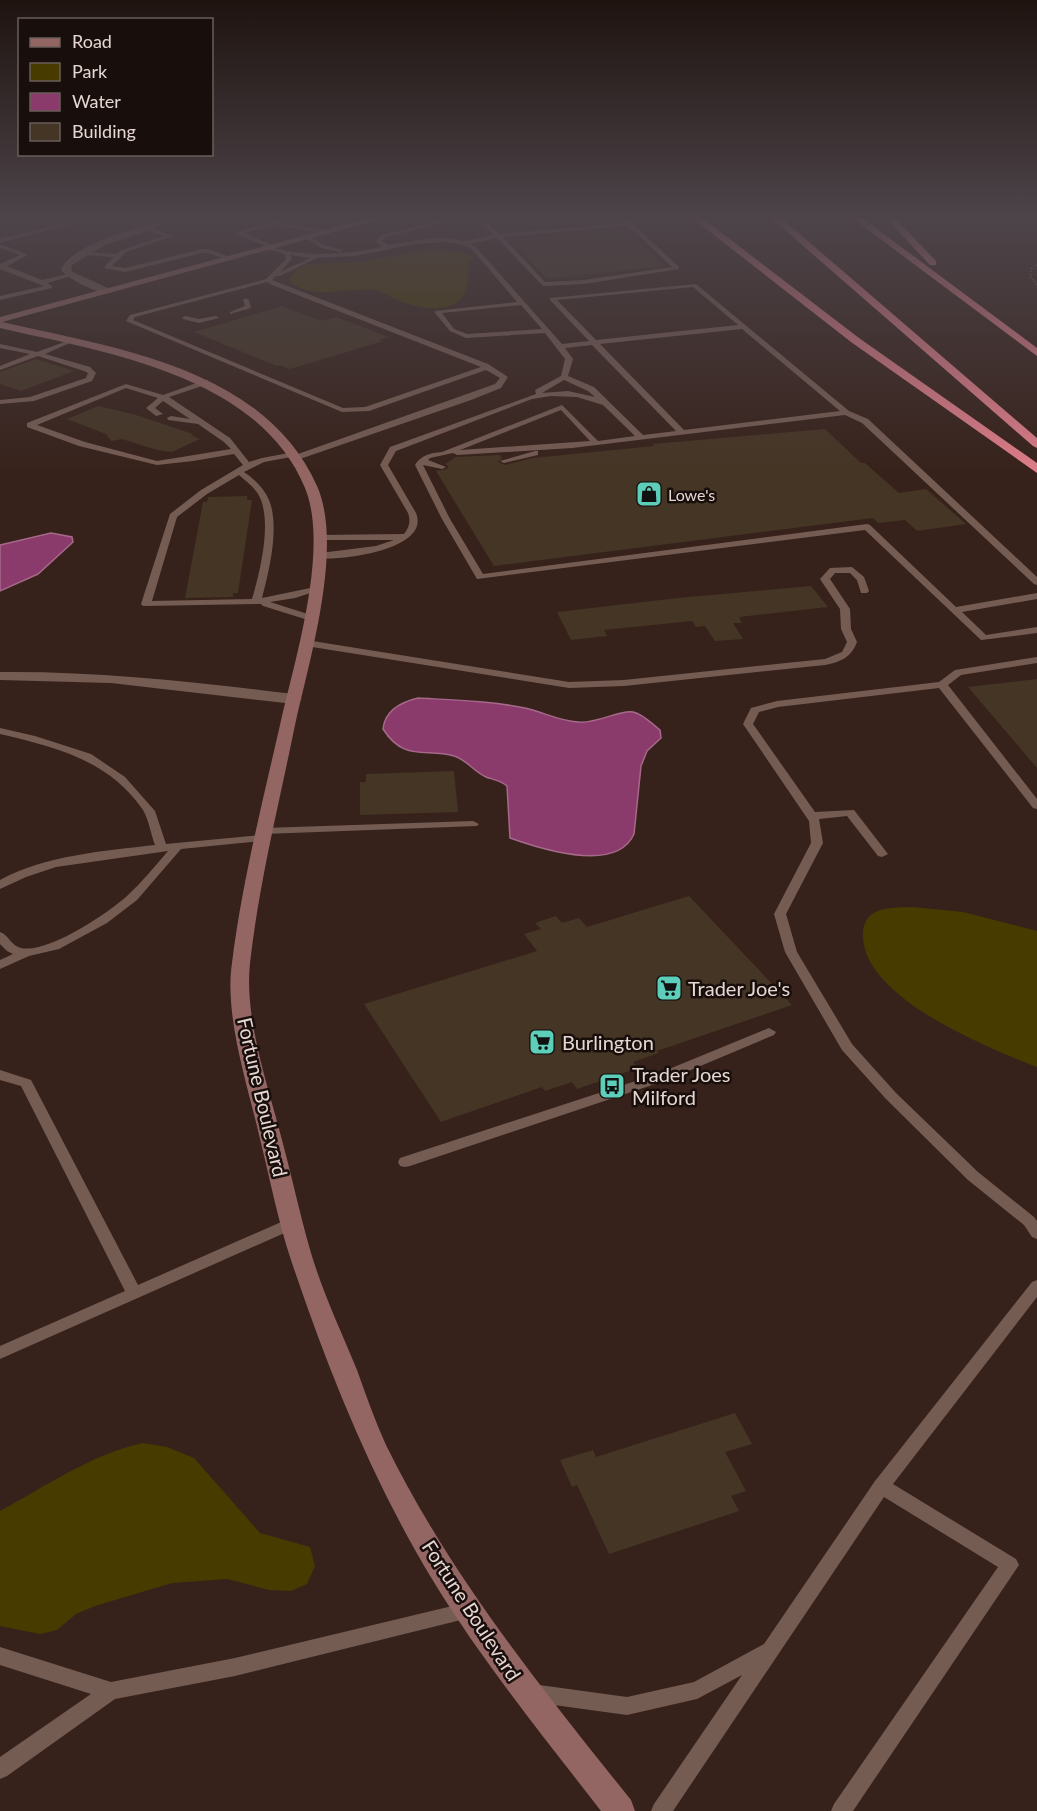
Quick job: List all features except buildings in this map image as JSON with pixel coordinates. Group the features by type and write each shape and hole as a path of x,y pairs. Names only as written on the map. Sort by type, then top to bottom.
{"highway":[{"path":"805,302 855,340 1037,469"},
{"path":"872,302 1037,444"},
{"path":"967,302 1037,353"},
{"path":"971,302 983,314"}],"main road":[{"path":"0,320 67,302"},
{"path":"54,305 45,317 45,322 75,343"},
{"name":"Fortune Boulevard","path":"0,325 174,369 205,382 258,418 294,456 308,477 317,505 321,546 317,588 251,894 240,970 244,1028 301,1257 374,1447 442,1571 526,1692 620,1811"}],"street":[{"path":"0,676 67,676 163,682 294,699"}],"lane":[{"path":"186,302 132,316 129,321 342,410 366,410 487,367"},
{"path":"232,313 249,307 247,302"},
{"path":"316,302 487,367 504,377 498,386 294,456 262,460 204,492 172,516 146,604 256,602 292,596 317,588"},
{"path":"554,302 682,433"},
{"path":"713,302 846,413 865,421 1037,582"},
{"path":"321,546 390,546 402,542 412,531 414,519 384,465 393,449 530,397 564,377 569,359 560,346 548,332 522,303 437,312 452,330 466,336 548,332"},
{"path":"185,318 199,321 216,318"},
{"path":"560,346 743,327"},
{"path":"0,368 75,343"},
{"path":"0,346 43,355 87,369 92,374 83,382 31,399 0,400"},
{"path":"43,355 52,361 77,369 84,376 46,390"},
{"path":"8,358 18,361"},
{"path":"564,377 591,389 642,438"},
{"path":"159,414 150,408 163,397 205,382"},
{"path":"235,451 157,463 82,444 30,425 126,386 163,397 227,440 235,451 244,469 258,488 266,503 266,570 256,602"},
{"path":"530,397 571,392 605,403"},
{"path":"0,400 37,393"},
{"path":"444,454 562,407 597,443"},
{"path":"846,413 597,443 444,454 428,456 419,465 426,483 480,577 867,527 984,638 1037,630"},
{"path":"171,418 202,423"},
{"path":"504,461 555,447"},
{"path":"421,461 442,467"},
{"path":"321,546 406,537"},
{"path":"306,643 528,680 569,685 624,683 825,662 842,658 850,651 852,642 846,629 845,609 825,579 833,570 852,570 861,579 864,591"},
{"path":"954,610 1037,596"},
{"path":"256,602 311,618"},
{"path":"1037,660 958,672 942,685 777,704 755,710 748,723 815,820 817,843 780,914 791,952 847,1047 899,1104 973,1176 1029,1221 1037,1233"},
{"path":"942,685 1037,806"},
{"path":"0,731 31,738 87,756 122,779 149,811 161,847"},
{"path":"812,816 850,812 882,854"},
{"path":"0,885 29,872 63,862 161,847 263,834 473,824"},
{"path":"0,965 26,953 51,948 102,920 147,883 178,846"},
{"path":"0,936 14,950 26,953"},
{"path":"405,1162 662,1077 769,1032"},
{"path":"0,1075 26,1083 134,1293"},
{"path":"0,1353 293,1223"},
{"path":"660,1811 881,1486 1037,1286"},
{"path":"841,1811 1010,1566 881,1486"},
{"path":"0,1769 111,1691 235,1667 469,1610"},
{"path":"526,1692 627,1706 697,1690 770,1649"},
{"path":"0,1656 111,1691"}],"green space":[{"path":"401,302 457,302 445,307 434,308"},
{"path":"912,907 963,912 1037,931 1037,1067 989,1047 931,1017 904,999 882,979 868,957 863,934 864,925 873,913 880,910"},
{"path":"143,1443 167,1447 194,1458 260,1533 310,1547 315,1566 307,1584 291,1591 269,1590 227,1579 172,1583 95,1606 76,1614 57,1630 40,1634 0,1626 0,1511 87,1463"}],"water":[{"path":"51,533 72,537 73,542 38,574 0,591 0,545"},
{"path":"418,698 512,706 578,722 592,721 627,712 637,713 644,717 660,730 661,738 647,751 641,766 634,834 625,846 611,853 595,856 558,852 510,838 507,786 482,775 454,756 407,750 391,739 383,729 390,712"}],"place":[{"name":"Lowe's","path":"649,494"},
{"name":"Trader Joe's","path":"669,988"},
{"name":"Burlington","path":"542,1042"},
{"name":"Trader Joes Milford","path":"612,1086"}]}
